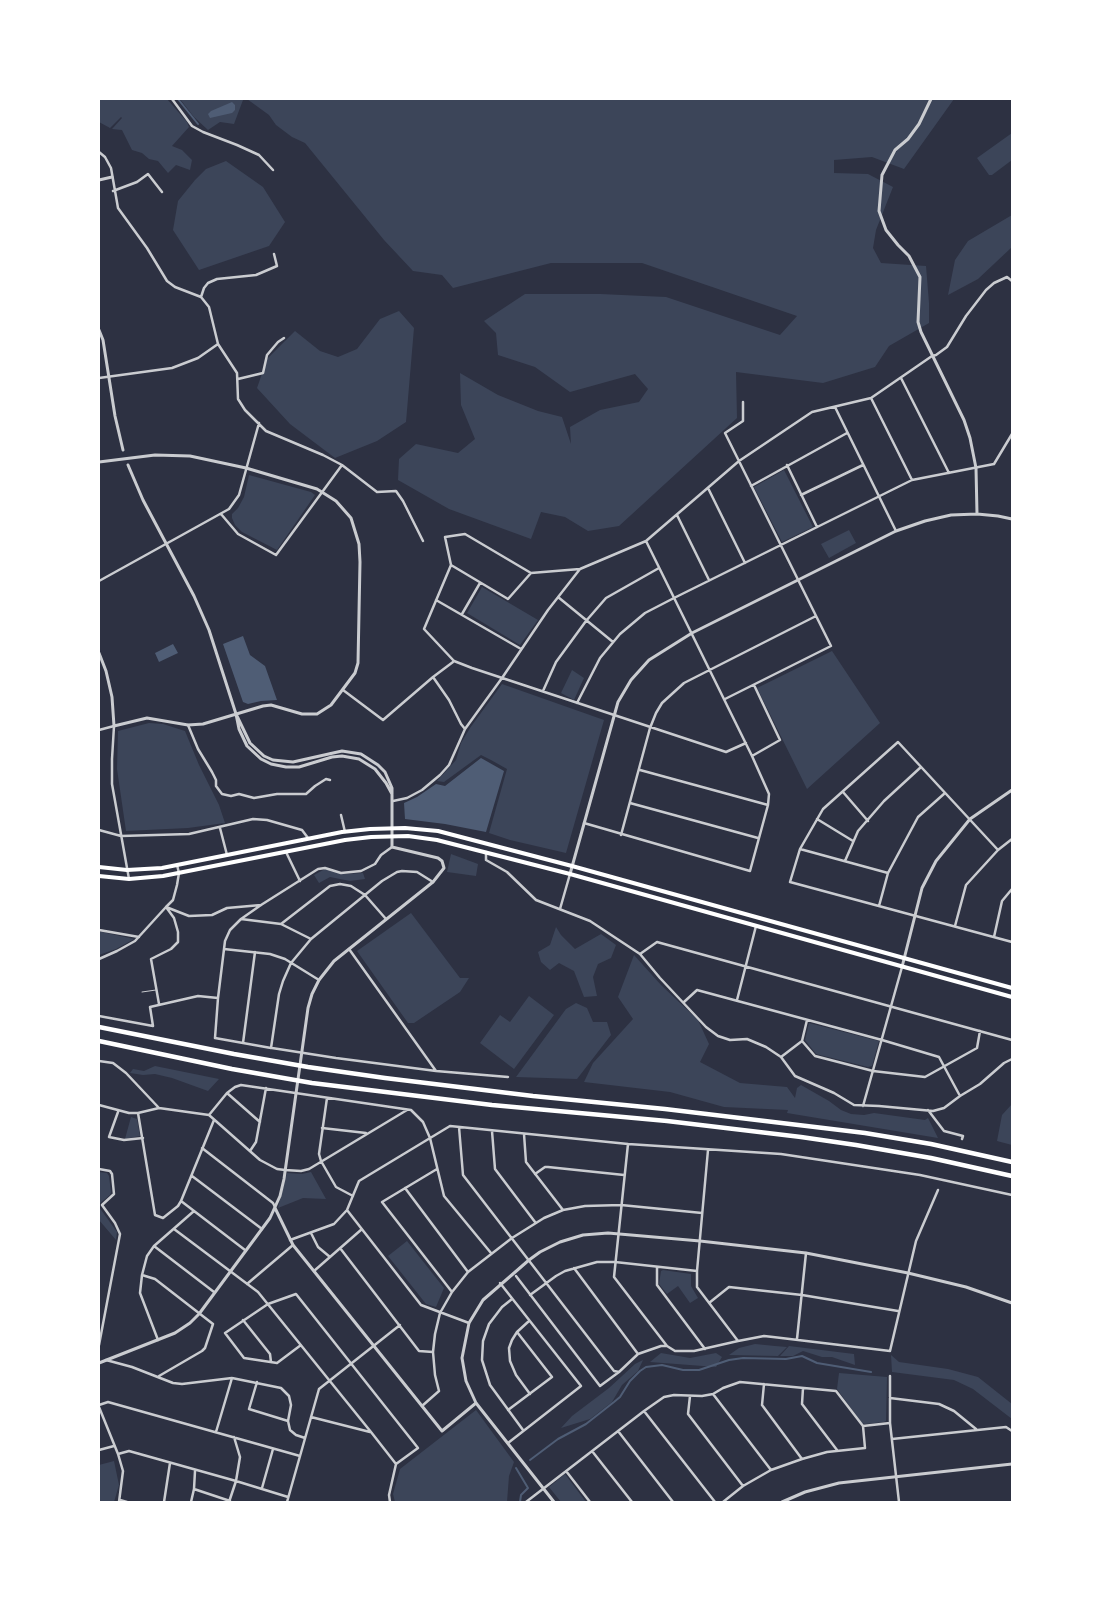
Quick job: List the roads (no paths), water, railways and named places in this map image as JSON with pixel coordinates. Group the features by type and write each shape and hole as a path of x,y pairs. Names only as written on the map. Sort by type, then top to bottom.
{"highway":[{"path":"99,1027 308,1067 523,1095 665,1109 865,1133 931,1144 1012,1162"},
{"path":"99,1041 213,1066 312,1083 483,1104 666,1121 801,1137 912,1155 1012,1176"}],"main road":[{"path":"99,867 144,870 345,832 392,828 438,831 572,866 1012,988"},
{"path":"99,876 144,879 345,840 392,836 437,840 570,874 1012,997"}],"street":[{"path":"172,99 192,126 259,156 273,170"},
{"path":"931,99 919,124 908,139 895,150 882,175 879,211 886,230 909,256 920,277 918,322 922,337 964,420 970,438 976,468 977,514"},
{"path":"99,152 105,157 110,168 113,191 118,208 168,281 175,287 201,297 209,306 218,344 237,373 238,399 245,410 266,431 324,455 342,465 377,492 396,491 404,501 423,542"},
{"path":"113,191 137,182 148,174 162,192"},
{"path":"99,180 112,177"},
{"path":"201,297 208,282 217,279 256,275 277,266 274,254"},
{"path":"746,743 726,752 454,662 424,629 451,565 446,537 465,534 531,573 580,569 646,541 739,461 812,412 872,398 936,355 947,347 966,316 986,290 994,283 1007,277 1012,281"},
{"path":"99,330 103,340 108,377 123,450"},
{"path":"238,380 263,373 267,355 284,338"},
{"path":"99,378 172,368 198,358 218,344"},
{"path":"901,378 949,473"},
{"path":"872,398 912,480"},
{"path":"725,699 831,646 725,433 743,421 743,402"},
{"path":"835,407 896,531"},
{"path":"99,580 229,509 239,495 259,423"},
{"path":"751,486 847,433"},
{"path":"577,703 600,658 630,625 645,613 912,480 994,464 1012,434"},
{"path":"99,462 169,454 190,456 246,468 322,491 347,512 356,529 359,544 359,654 355,673 331,705 317,714 302,714 271,705 203,724 188,725 147,718 99,730"},
{"path":"128,465 135,484 194,596 209,630 242,737 261,759 278,766 292,767 342,756 359,759 376,769 393,796 392,847"},
{"path":"221,514 238,534 276,555 342,465"},
{"path":"787,465 817,527"},
{"path":"801,495 864,465"},
{"path":"708,488 745,563"},
{"path":"676,514 709,580"},
{"path":"560,909 613,716 624,690 639,670 662,651 692,633 896,531 925,521 951,515 977,514 1012,519"},
{"path":"584,824 750,871 768,805 769,794 746,743 646,541"},
{"path":"451,565 508,599 531,573"},
{"path":"542,691 556,662 586,621 606,598 659,568"},
{"path":"393,801 415,794 440,775 449,765 466,729 557,597 580,569"},
{"path":"462,614 480,583"},
{"path":"557,597 613,642"},
{"path":"436,600 521,649"},
{"path":"621,835 650,728 662,703 684,683 816,616"},
{"path":"99,654 106,671 112,697 114,726 112,784 129,879"},
{"path":"343,690 383,720 433,677 454,662"},
{"path":"433,677 449,700 461,724 466,729"},
{"path":"752,756 780,740 754,685"},
{"path":"188,725 198,749 216,780 216,786 222,794 231,796 238,794 254,798 278,794 306,794 326,779 330,780"},
{"path":"998,850 898,742 823,809 800,849 790,882 1012,942"},
{"path":"845,861 858,831 884,801 921,767"},
{"path":"640,770 768,805"},
{"path":"863,1106 922,888 936,860 970,819 1012,790"},
{"path":"843,792 868,821"},
{"path":"879,906 888,873 918,817 946,793"},
{"path":"630,803 758,838"},
{"path":"341,814 345,832"},
{"path":"99,830 121,836 189,834 253,819 267,820 302,830 309,839"},
{"path":"817,820 853,841"},
{"path":"220,828 227,855"},
{"path":"955,926 966,885 998,850 1012,839"},
{"path":"392,847 381,855 374,864 361,872 341,873 325,868 318,869 261,905 230,930 225,941 214,1038 336,1058 436,1071 508,1077"},
{"path":"99,1363 175,1333 190,1323 199,1314 275,1208 280,1196 285,1170 308,1008 312,994 319,980 334,961 432,882 444,868 442,861 392,847"},
{"path":"800,849 888,873"},
{"path":"286,852 300,881"},
{"path":"486,852 486,860 507,872 536,900 590,921 640,954 706,1027 718,1036 730,1040 747,1039 766,1047 781,1057 795,1076 801,1080 834,1093 854,1105 933,1111 944,1108 980,1084 1004,1063 1012,1059"},
{"path":"99,959 117,951 139,937 172,900 179,873 177,865"},
{"path":"271,1048 279,994 291,963 311,939 392,874 402,871 421,874 432,882"},
{"path":"281,924 330,886 340,884 351,886 365,895 386,919"},
{"path":"994,937 1002,901 1012,889"},
{"path":"166,907 190,916 212,915 226,908 261,905"},
{"path":"159,1004 151,959 171,949 178,942 178,932 174,918 166,907"},
{"path":"241,920 281,924 311,939"},
{"path":"737,1000 756,926"},
{"path":"99,930 139,937"},
{"path":"640,954 657,942 1012,1040"},
{"path":"224,949 270,954 291,963 319,980"},
{"path":"349,949 436,1071"},
{"path":"243,1043 255,952"},
{"path":"684,1002 697,990 939,1057 960,1096"},
{"path":"99,1016 153,1026 150,1006 198,996 218,998"},
{"path":"781,1057 802,1041 807,1020"},
{"path":"802,1041 815,1056 873,1071 925,1077 977,1048 980,1030"},
{"path":"99,1061 113,1064 126,1073 159,1108"},
{"path":"209,1115 227,1093 241,1085 408,1109 416,1113 423,1122 430,1138 444,1196 491,1253"},
{"path":"250,1151 256,1142 266,1088"},
{"path":"227,1093 260,1122"},
{"path":"327,1098 318,1154 336,1187 353,1196"},
{"path":"99,1105 118,1111 138,1113 159,1108 209,1115 266,1164 285,1170 301,1171 310,1169 408,1109"},
{"path":"928,1110 944,1131 962,1136 962,1139"},
{"path":"118,1111 110,1137 124,1140 143,1138"},
{"path":"138,1113 156,1215 163,1218 178,1206 181,1201 214,1120"},
{"path":"290,1240 334,1224 348,1210 359,1181 450,1126 628,1144 781,1154 920,1175 1012,1195"},
{"path":"459,1127 463,1175 614,1371 619,1372"},
{"path":"322,1128 367,1134"},
{"path":"492,1131 495,1169 535,1222"},
{"path":"524,1134 526,1162 563,1210"},
{"path":"628,1144 614,1277 667,1346 675,1351 684,1352 705,1349 764,1336 890,1351 916,1241 938,1190"},
{"path":"202,1148 273,1203 290,1240 314,1272 317,1279 442,1431 476,1403"},
{"path":"708,1150 696,1271 697,1287 738,1341"},
{"path":"535,1174 548,1167 624,1175"},
{"path":"437,1168 382,1202 452,1292"},
{"path":"99,1169 110,1171 112,1174 114,1194 102,1205 115,1223 120,1234 99,1346"},
{"path":"192,1176 262,1228"},
{"path":"404,1188 468,1272"},
{"path":"181,1201 245,1250"},
{"path":"422,1406 439,1392 435,1374 434,1334 440,1313 452,1292 468,1272 535,1222 563,1210 585,1206 621,1205 702,1213"},
{"path":"348,1210 421,1305 469,1323"},
{"path":"158,1340 140,1293 147,1256 154,1246 194,1211"},
{"path":"314,1272 362,1228"},
{"path":"174,1229 258,1292 396,1464"},
{"path":"311,1233 318,1247 330,1257"},
{"path":"554,1502 476,1403 463,1369 462,1358 469,1323 483,1300 500,1283 529,1260 548,1248 570,1238 596,1234 618,1234 806,1253 908,1273 966,1287 1012,1303"},
{"path":"247,1284 293,1245"},
{"path":"154,1246 214,1292"},
{"path":"340,1248 419,1351 434,1352"},
{"path":"797,1339 806,1253"},
{"path":"530,1295 556,1276 574,1268 596,1262 615,1262 696,1271"},
{"path":"657,1267 657,1284 705,1349"},
{"path":"574,1268 638,1354"},
{"path":"142,1275 155,1279 214,1324 205,1348 159,1376"},
{"path":"516,1276 600,1386 619,1372 638,1354 661,1346 667,1346"},
{"path":"500,1283 580,1386 508,1443"},
{"path":"709,1303 729,1287 802,1294 898,1312"},
{"path":"301,1346 277,1363 244,1358 225,1333 268,1304 297,1294 418,1448 396,1464 388,1495 390,1502"},
{"path":"512,1299 498,1312 489,1324 482,1351 486,1377 490,1385 523,1430"},
{"path":"243,1320 270,1354 271,1362"},
{"path":"529,1321 517,1332 509,1348 510,1361 516,1375 530,1394"},
{"path":"287,1502 319,1389 400,1325"},
{"path":"508,1410 552,1377 517,1332"},
{"path":"106,1360 182,1384 232,1378 281,1388 290,1396 291,1405 288,1421 290,1430 296,1435 305,1438"},
{"path":"890,1376 890,1424 899,1502"},
{"path":"216,1432 232,1378"},
{"path":"257,1382 249,1409 288,1421"},
{"path":"526,1502 664,1397 713,1394 740,1382 836,1392 863,1426 865,1448 837,1450 802,1459 771,1470 743,1486 723,1502"},
{"path":"764,1384 762,1405 802,1459"},
{"path":"803,1388 802,1404 837,1450"},
{"path":"713,1394 771,1470"},
{"path":"690,1396 688,1414 743,1486"},
{"path":"890,1398 939,1404 954,1411 976,1429"},
{"path":"127,1502 120,1501 123,1471 99,1406 108,1402 300,1456"},
{"path":"644,1411 715,1502"},
{"path":"311,1417 372,1432"},
{"path":"863,1426 890,1424"},
{"path":"892,1439 1006,1426 1012,1431"},
{"path":"618,1431 673,1502"},
{"path":"194,1489 230,1501 240,1457 238,1445 234,1437"},
{"path":"99,1450 114,1446"},
{"path":"262,1488 273,1449"},
{"path":"118,1454 128,1450 288,1497"},
{"path":"592,1451 632,1502"},
{"path":"164,1502 170,1463"},
{"path":"782,1502 822,1487 896,1476 1012,1464"},
{"path":"191,1502 196,1470"},
{"path":"566,1471 590,1502"}],"lane":[{"path":"142,992 156,990"}],"waterway":[{"path":"178,99 198,124"},
{"path":"530,1460 558,1439 586,1424 614,1402 620,1397 630,1381 646,1367 662,1365 683,1370 699,1370 729,1360 743,1358 786,1359 802,1356 817,1363 871,1372"},
{"path":"516,1468 528,1488 521,1495 520,1502"}]}
